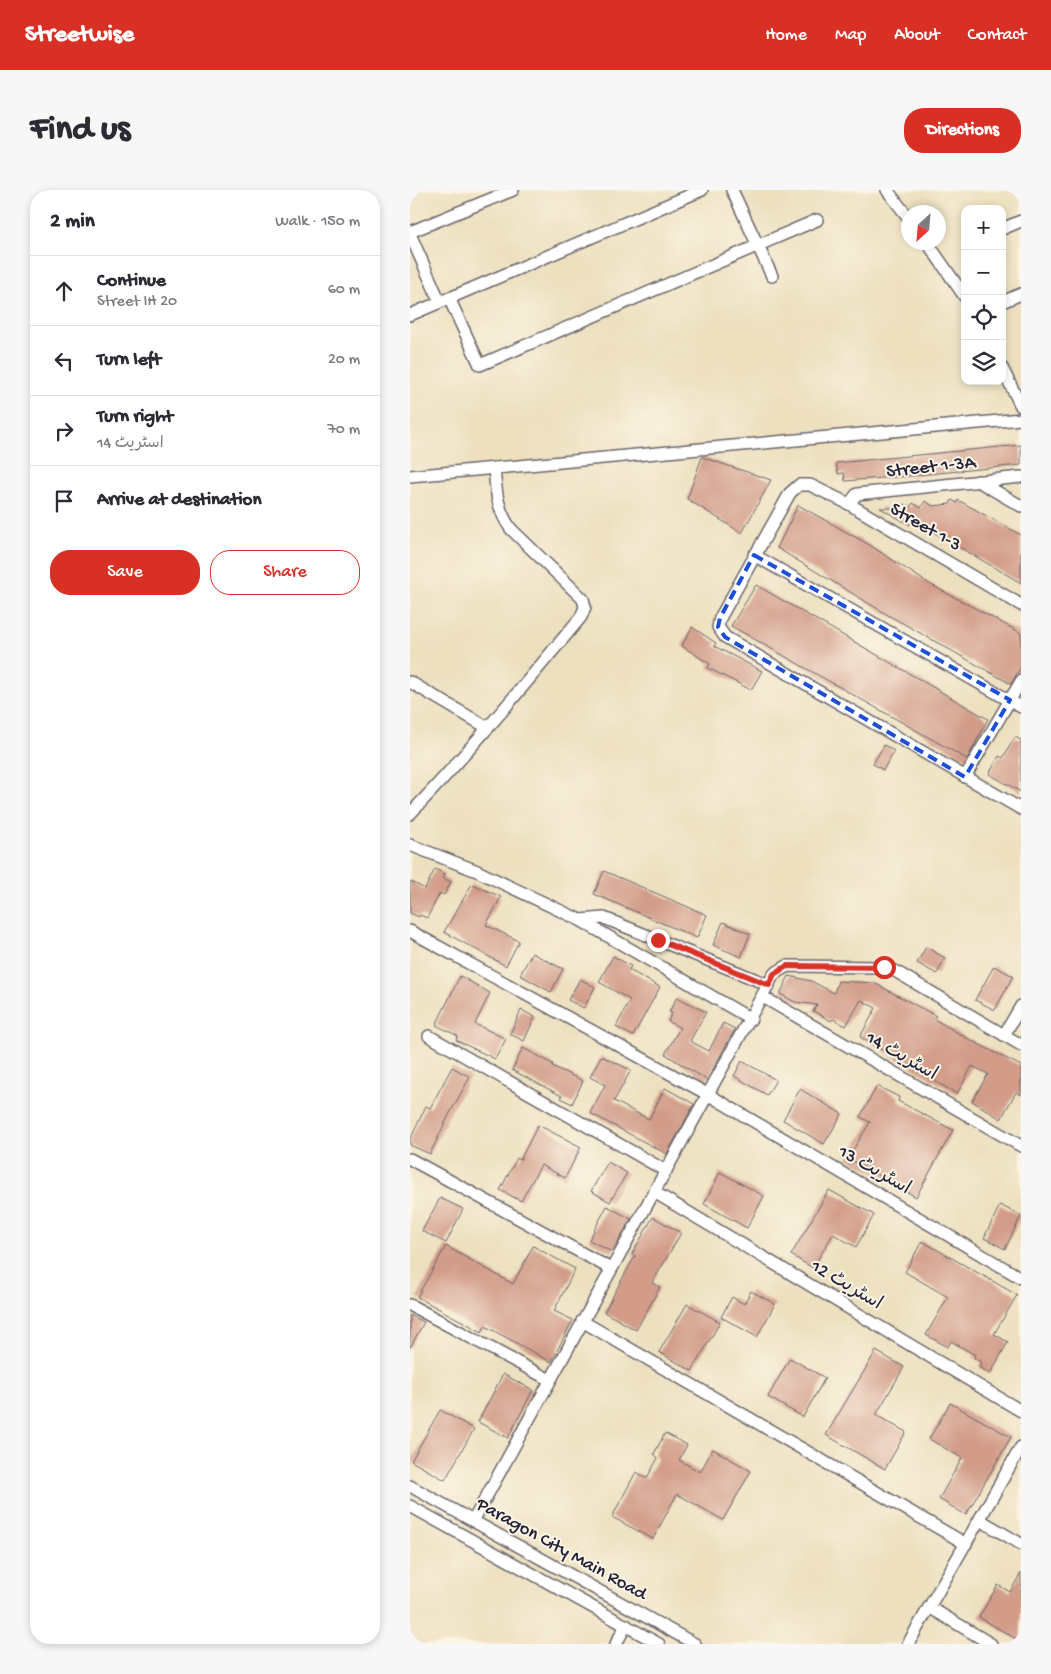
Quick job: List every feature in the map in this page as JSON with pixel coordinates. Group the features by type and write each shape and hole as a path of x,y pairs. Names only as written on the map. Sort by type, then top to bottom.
{"street":[{"path":"513,190 410,233 480,365 817,220"},
{"path":"410,315 702,190"},
{"path":"732,190 772,276"},
{"path":"887,190 901,208"},
{"path":"1006,227 1021,221"},
{"path":"933,250 964,295"},
{"path":"1006,300 1021,294"},
{"path":"1006,376 1021,406"},
{"path":"410,476 1021,419"},
{"path":"410,814 450,773 581,617 585,607 583,599 511,529 502,516 498,502 494,468"},
{"name":"Street 1-3A","path":"849,504 857,494 1021,477"},
{"path":"978,481 1021,506"},
{"name":"Street 1-3","path":"754,556 790,493 799,485 810,485 849,504 1021,605"},
{"path":"1021,707 754,556 720,618 718,627 725,637 1021,809"},
{"path":"966,776 1021,681"},
{"path":"410,682 488,728"},
{"path":"410,845 477,871 580,920 751,1019"},
{"path":"580,920 604,918 769,985"},
{"name":"اسٹریٹ 13","path":"410,931 709,1095 1021,1278"},
{"path":"473,1521 582,1321 751,1019 774,974 787,966 884,967 895,971 1021,1045"},
{"name":"اسٹریٹ 14","path":"763,997 1021,1146"},
{"path":"1004,1035 1021,1006"},
{"path":"429,1036 666,1171"},
{"path":"410,1158 611,1269"},
{"name":"اسٹریٹ 12","path":"654,1192 1021,1411"},
{"path":"410,1305 550,1380"},
{"path":"582,1321 966,1544"},
{"path":"908,1644 1021,1446"},
{"name":"Paragon City Main Road","path":"410,1486 695,1644"},
{"name":"Paragon City Main Road","path":"410,1506 659,1644"},
{"path":"980,1520 1021,1544"},
{"path":"929,1607 992,1644"},
{"path":"616,1644 626,1626"}],"highlighted area":[{"path":"754,555 1010,700 965,777 725,637 718,627 720,618"}],"building":[{"path":"1021,445 1021,465 845,481 844,473 838,474 836,463"},
{"path":"702,457 771,480 742,533 687,499"},
{"path":"952,500 957,503 958,500 1021,535 1021,583 913,520 910,525 880,508 902,508 904,504 910,508 913,503 921,508 925,501 933,506 950,504"},
{"path":"798,505 868,544 928,583 1021,633 1021,667 1011,684 888,615 777,548"},
{"path":"756,585 988,719 967,759 731,626"},
{"path":"692,627 716,643 714,646 762,671 751,690 708,668 710,664 682,646"},
{"path":"1015,737 1021,740 1021,792 989,774 999,756 1003,758"},
{"path":"884,745 894,751 883,770 873,764"},
{"path":"435,869 445,874 443,878 451,882 444,895 440,893 427,918 410,913 410,881 425,889"},
{"path":"604,871 707,915 697,938 594,894"},
{"path":"472,884 501,897 486,925 519,941 506,966 444,932"},
{"path":"723,922 750,934 741,957 713,945"},
{"path":"926,947 945,958 937,974 917,963"},
{"path":"532,953 563,969 551,992 520,975"},
{"path":"613,956 631,966 629,970 660,987 633,1036 616,1027 630,1000 599,982"},
{"path":"994,966 1013,976 995,1010 975,1000"},
{"path":"460,976 490,993 475,1024 506,1039 495,1059 456,1040 458,1036 436,1025"},
{"path":"789,976 811,981 834,993 838,981 874,983 936,1016 934,1019 965,1037 1021,1066 1021,1095 1016,1092 1001,1119 972,1101 988,1074 972,1066 957,1094 860,1037 876,1008 861,1000 846,1026 833,1019 831,1021 813,1011 817,1005 795,1002 780,994"},
{"path":"580,979 595,987 584,1008 568,1000"},
{"path":"677,997 706,1012 690,1041 709,1051 723,1023 735,1029 707,1080 665,1054 680,1028 668,1021 672,1013 669,1012"},
{"path":"521,1010 535,1017 524,1041 510,1034"},
{"path":"523,1048 553,1064 552,1066 583,1081 572,1104 561,1098 562,1096 512,1070"},
{"path":"601,1056 631,1070 614,1101 633,1111 649,1119 665,1088 694,1104 667,1154 590,1113 605,1085 590,1077"},
{"path":"742,1061 776,1080 767,1095 734,1076"},
{"path":"452,1067 470,1077 430,1154 410,1145 410,1140 426,1106 430,1108"},
{"path":"877,1086 899,1097 898,1101 953,1130 916,1197 848,1158 870,1122 860,1117"},
{"path":"800,1089 842,1114 824,1144 783,1120"},
{"path":"538,1125 581,1147 565,1178 541,1165 521,1201 500,1190 517,1158 520,1160"},
{"path":"608,1162 627,1173 610,1202 591,1191"},
{"path":"720,1172 764,1196 747,1228 704,1204"},
{"path":"829,1190 874,1215 856,1247 833,1234 813,1268 791,1255"},
{"path":"440,1198 463,1209 446,1243 422,1231"},
{"path":"1000,1205 1021,1216 1005,1249 984,1238"},
{"path":"607,1206 631,1219 612,1252 589,1240"},
{"path":"653,1217 681,1233 652,1283 660,1287 636,1330 604,1312 635,1256 632,1254"},
{"path":"922,1241 1017,1295 994,1334 1008,1342 990,1374 979,1367 981,1362 974,1358 975,1355 951,1341 948,1347 926,1335 948,1297 905,1272"},
{"path":"446,1246 513,1284 533,1246 575,1269 554,1311 573,1320 551,1362 485,1326 482,1332 417,1297"},
{"path":"751,1291 775,1304 757,1337 721,1317 732,1297 744,1304"},
{"path":"687,1304 720,1322 692,1371 659,1352"},
{"path":"410,1315 424,1322 410,1348"},
{"path":"876,1351 904,1367 876,1415 906,1432 885,1469 826,1435"},
{"path":"790,1358 825,1378 803,1417 768,1397"},
{"path":"503,1374 533,1390 508,1438 478,1422"},
{"path":"950,1403 1011,1437 966,1515 939,1499 962,1458 929,1439"},
{"path":"440,1410 474,1429 445,1480 411,1461"},
{"path":"665,1433 687,1445 679,1460 700,1472 713,1449 751,1471 723,1520 677,1494 653,1539 612,1517 636,1472 647,1478 658,1458 654,1454"},
{"path":"1021,1573 1021,1642 979,1617 998,1585 1010,1592"}],"route":[{"path":"658,940 769,985 774,974 787,966 869,965 884,967"}]}
